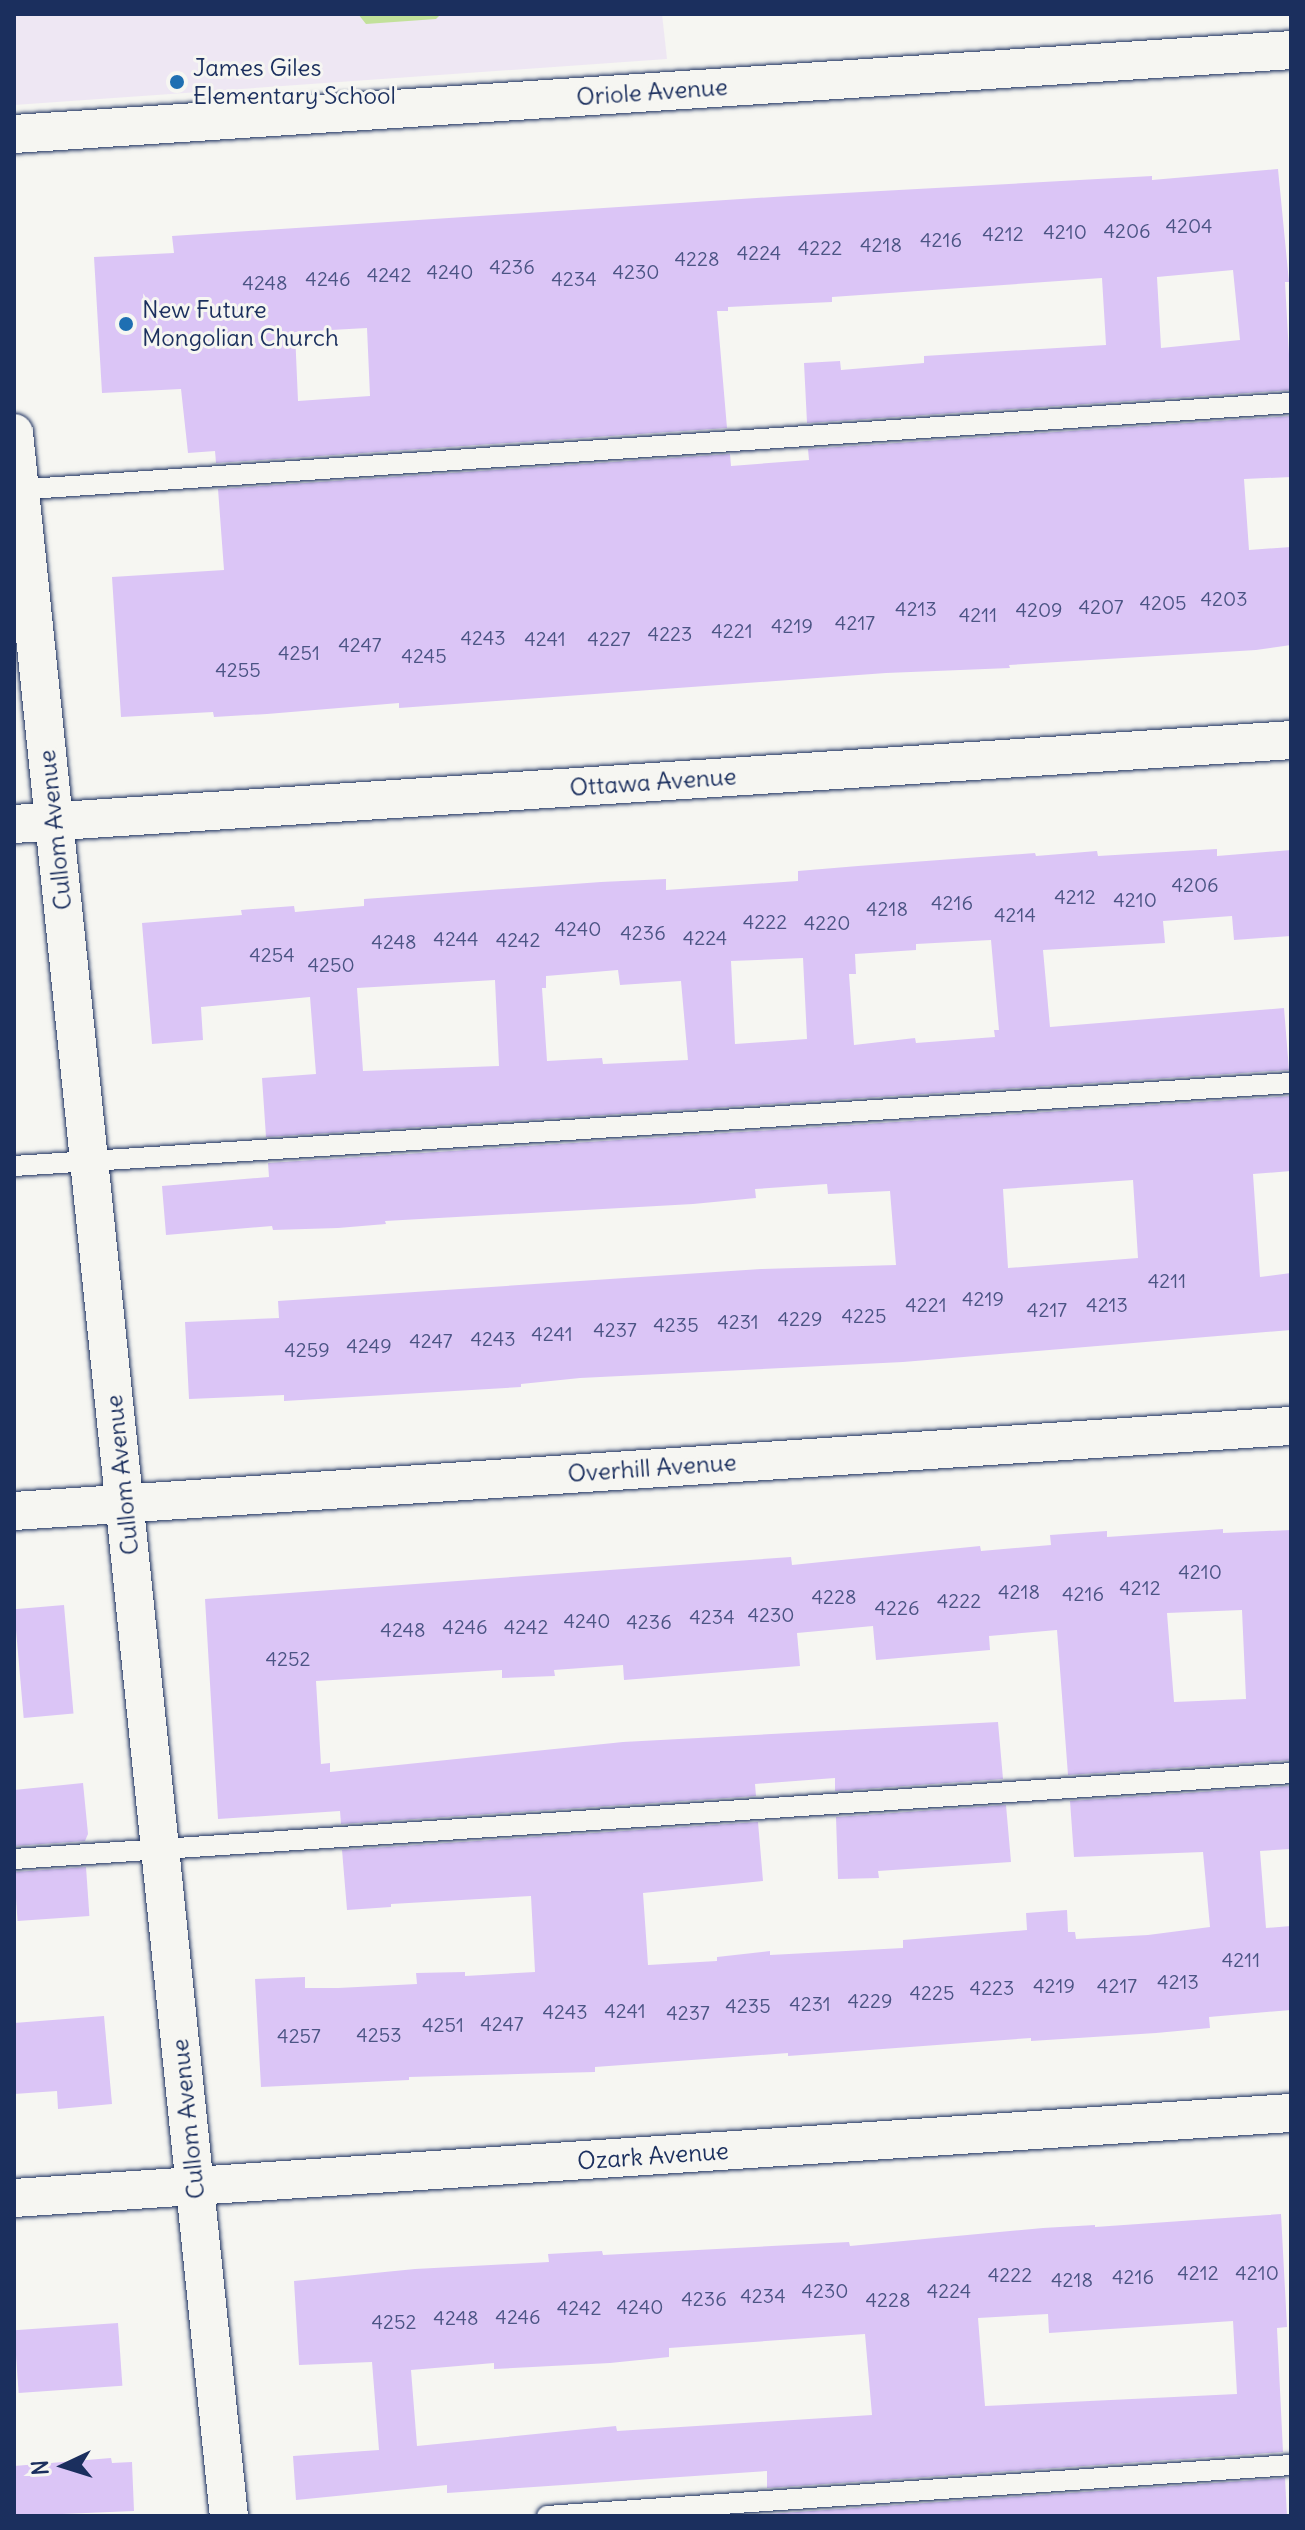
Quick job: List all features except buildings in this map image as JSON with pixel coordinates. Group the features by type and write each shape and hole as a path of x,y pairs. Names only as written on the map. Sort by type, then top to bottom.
{"street":[{"name":"Oriole Avenue","path":"14,134 1291,50"},
{"name":"Cullom Avenue","path":"14,433 17,490 229,2516"},
{"name":"Ottawa Avenue","path":"14,824 1291,740"},
{"name":"Overhill Avenue","path":"14,1511 1291,1426"},
{"name":"Ozark Avenue","path":"14,2198 1291,2113"}],"lane":[{"path":"17,490 1291,403"},
{"path":"14,1166 1291,1083"},
{"path":"14,1859 1291,1773"},
{"path":"547,2516 1291,2465"}],"shaded area":[{"name":"James Giles Elementary School","path":"14,14 662,14 667,59 14,105"}],"green space":[{"path":"358,14 441,14 436,19 366,24"}],"place":[{"name":"James Giles Elementary School","path":"177,82"},
{"name":"New Future Mongolian Church","path":"126,324"}]}
